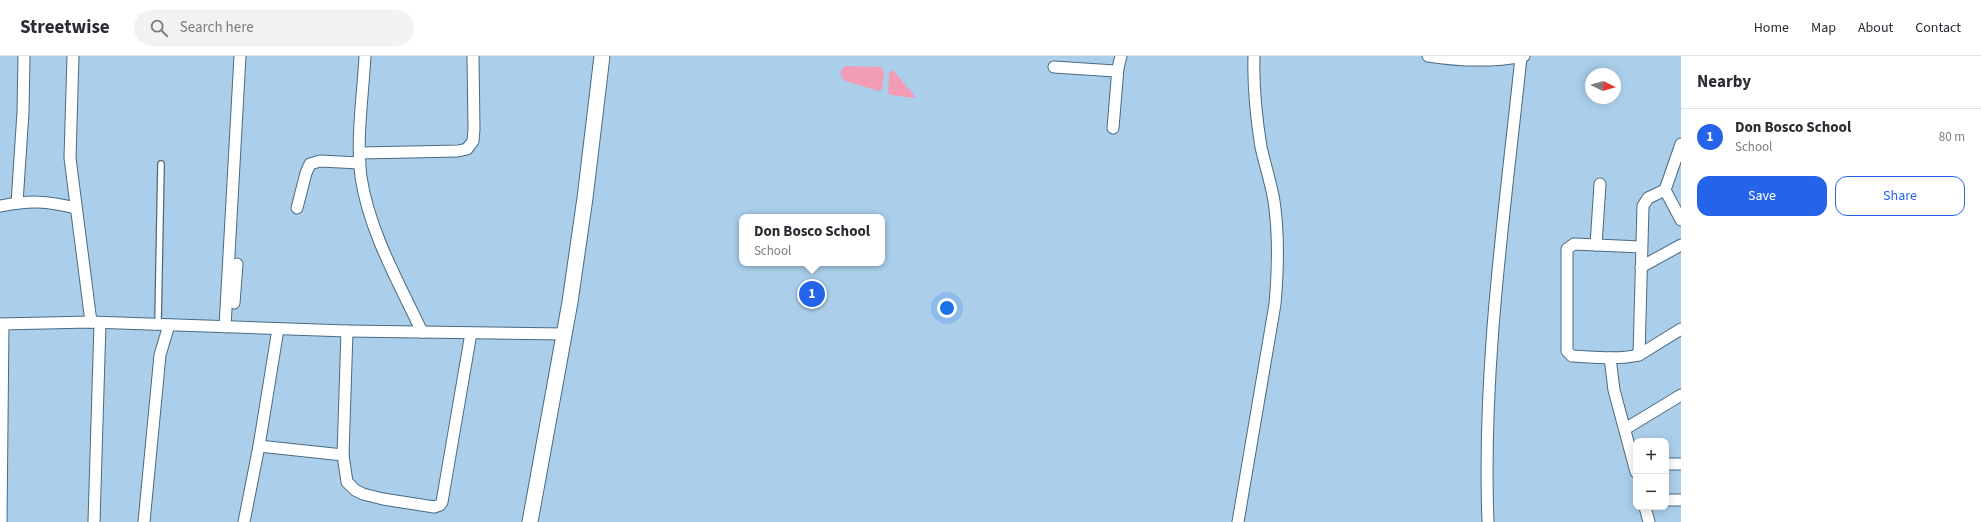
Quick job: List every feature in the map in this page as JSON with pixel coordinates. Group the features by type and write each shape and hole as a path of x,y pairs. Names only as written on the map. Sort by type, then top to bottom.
{"street":[{"path":"17,203 23,112 24,56"},
{"path":"73,56 70,158 76,208 95,323 94,522"},
{"path":"228,327 240,56"},
{"path":"365,56 360,158 365,197 375,229 422,332"},
{"path":"297,208 306,172 310,164 320,161 467,149 473,141 474,129 473,56"},
{"path":"530,522 565,334 585,198 602,56"},
{"path":"1114,128 1118,68 1121,56"},
{"path":"1238,522 1276,304 1278,272 1278,240 1274,200 1262,148 1253,89 1254,56"},
{"path":"1428,56 1452,60 1485,61 1524,56"},
{"path":"1488,522 1486,469 1491,362 1521,56"},
{"path":"1054,67 1106,71 1115,71 1118,68"},
{"path":"1638,355 1641,246 1644,201 1665,190 1681,144"},
{"path":"1596,245 1600,184"},
{"path":"1665,190 1681,220"},
{"path":"0,206 35,201 49,202 76,208"},
{"path":"1641,246 1574,244 1567,249 1567,351 1572,356 1610,358 1638,355 1681,329"},
{"path":"1641,267 1681,245"},
{"path":"228,327 237,264"},
{"path":"1,522 2,324 95,323 347,331 565,334"},
{"path":"144,522 164,325"},
{"path":"244,522 259,446 278,329"},
{"path":"347,331 343,455 348,482 355,490 383,499 434,506 440,505 471,333"},
{"path":"1610,358 1614,390 1633,459"},
{"path":"1625,429 1681,395"},
{"path":"259,446 343,455"},
{"path":"1669,464 1681,464"},
{"path":"1669,500 1681,500"},
{"path":"1645,510 1649,522"}],"lane":[{"path":"161,164 164,325"}],"shaded area":[{"path":"845,66 881,67 884,72 882,89 879,91 845,81 841,76 841,70"},
{"path":"893,70 915,98 891,95 888,93 889,73"}],"place":[{"name":"Don Bosco School","path":"812,294"}]}
